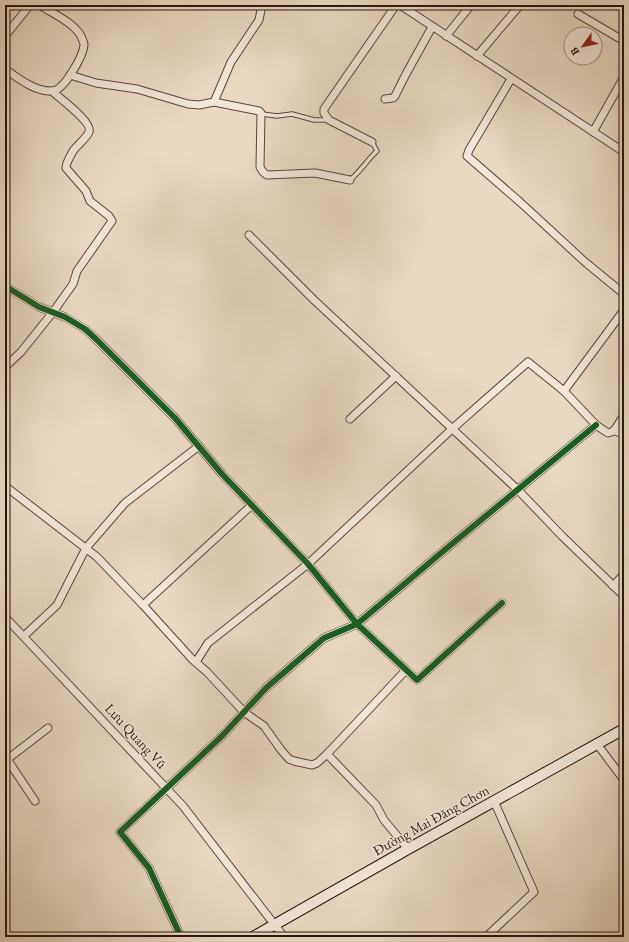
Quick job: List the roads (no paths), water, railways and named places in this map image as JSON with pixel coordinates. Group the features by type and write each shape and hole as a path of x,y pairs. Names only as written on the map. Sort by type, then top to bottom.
{"main road":[{"name":"Đường Mai Đăng Chơn","path":"253,937 408,848 624,729"}],"street":[{"path":"5,36 30,5"},
{"path":"40,5 73,26 82,37 84,44 70,75 63,85 52,91"},
{"path":"214,102 231,62 259,20 262,5"},
{"path":"372,142 329,120 324,113 326,105 396,5"},
{"path":"400,5 624,152"},
{"path":"446,36 471,5"},
{"path":"477,56 520,5"},
{"path":"578,14 624,41"},
{"path":"385,99 394,98 432,27"},
{"path":"5,69 34,87 52,91 82,117 89,126 89,132 75,148 66,164 66,168 86,191 90,201 109,216 112,221 77,270 73,284 53,312 21,352 5,367"},
{"path":"70,75 96,83 137,89 188,104 199,105 214,102 259,111 262,114 260,167 265,174 315,173 350,180"},
{"path":"593,132 624,77"},
{"path":"511,79 469,150 467,156 585,262 624,294"},
{"path":"249,235 314,300 518,490 562,536 624,596"},
{"path":"5,286 39,307 77,324 96,339 124,368 146,387 222,474 308,564 357,624 417,680 502,603"},
{"path":"564,391 624,310"},
{"path":"196,662 208,643 308,564 452,428 528,362 564,391 596,425 608,433 614,430 624,415"},
{"path":"350,419 396,376"},
{"path":"181,937 149,868 120,832 222,736 266,688 324,638 357,624 596,425"},
{"path":"614,430 624,435"},
{"path":"24,636 57,605 86,548 125,503 199,446"},
{"path":"5,486 86,548 112,572 244,712 264,726 280,750 289,759 312,765 317,763 406,670"},
{"path":"144,605 252,505"},
{"path":"613,586 624,574"},
{"name":"Lưu Quang Vũ","path":"5,617 183,806 284,937"},
{"path":"35,801 6,759 48,728"},
{"path":"596,744 624,780"},
{"path":"327,754 376,805 384,820 408,848"},
{"path":"486,937 534,892 494,801"}],"lane":[{"path":"262,114 278,116 292,114 314,120 329,120"},
{"path":"350,180 377,151 372,142"}]}
